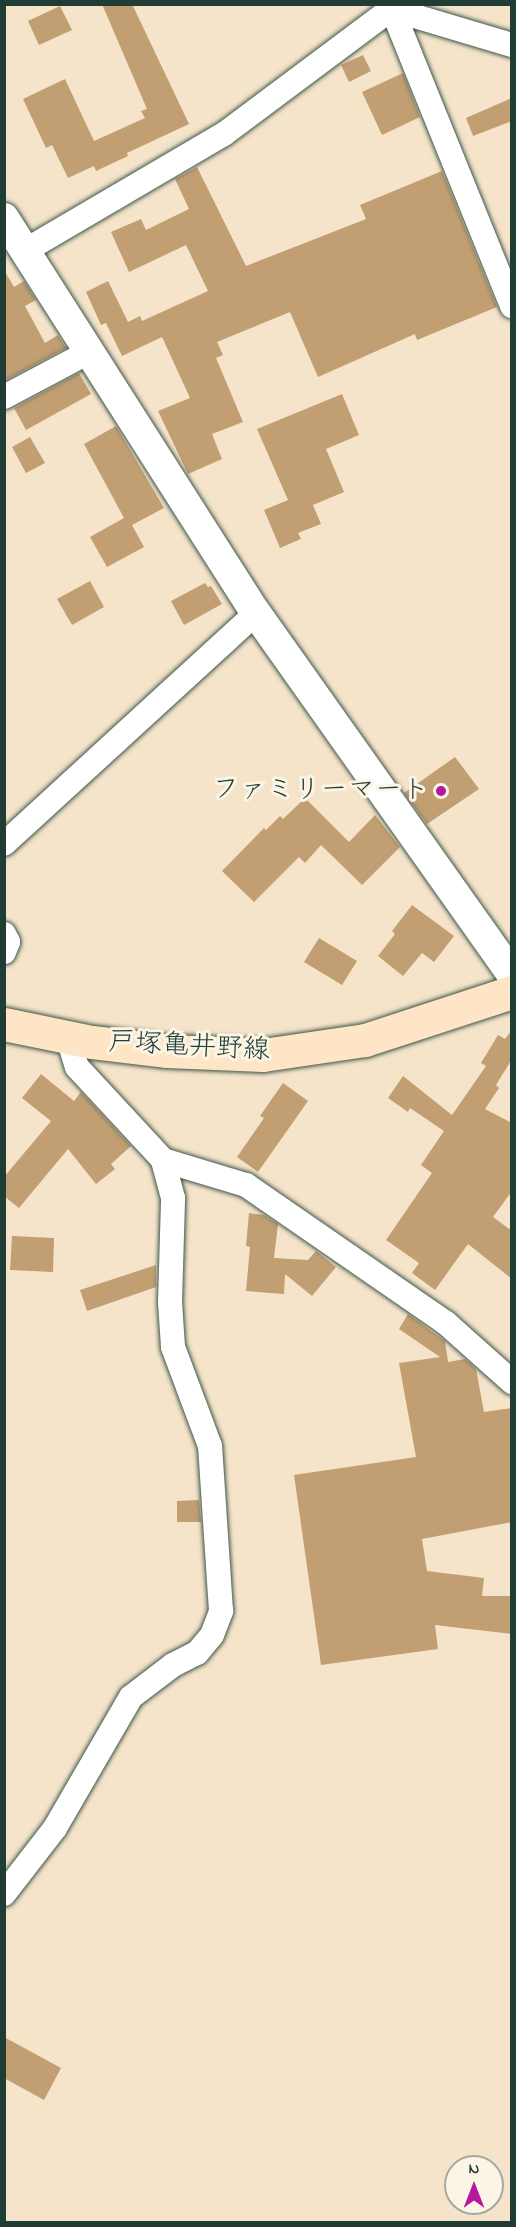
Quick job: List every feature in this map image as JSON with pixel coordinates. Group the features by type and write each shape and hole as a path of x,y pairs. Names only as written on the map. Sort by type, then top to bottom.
{"main road":[{"name":"戸塚亀井野線","path":"4,1024 68,1038 167,1051 263,1055 365,1040 512,992"}],"street":[{"path":"390,7 512,45"},
{"path":"26,250 224,134 390,7"},
{"path":"390,7 512,306"},
{"path":"4,218 256,613 512,975"},
{"path":"4,397 89,352"},
{"path":"4,844 256,613"},
{"path":"4,934 8,942 4,952"},
{"path":"4,1894 55,1828 131,1697 166,1670 197,1653 212,1635 221,1611 210,1446 173,1347 170,1302 173,1198 163,1160 77,1067 68,1038"},
{"path":"163,1160 246,1185 446,1323 512,1382"}],"building":[{"path":"102,4 132,4 189,124 127,153 128,156 96,171 94,166 68,178 52,145 46,148 23,99 65,79 94,141 145,118 141,111 147,109"},
{"path":"60,6 72,30 39,45 28,21"},
{"path":"363,55 371,71 349,82 341,65"},
{"path":"403,73 420,117 382,135 362,92"},
{"path":"512,98 512,121 473,136 466,118"},
{"path":"197,167 246,266 366,219 360,205 442,171 497,307 417,340 415,334 318,377 290,312 217,342 223,355 216,358 243,422 212,434 222,459 188,474 158,411 190,398 162,337 122,356 106,323 101,325 86,292 108,281 128,322 140,316 142,321 208,291 186,245 129,272 111,232 141,219 146,230 189,209 175,179"},
{"path":"4,270 14,287 24,281 36,300 25,306 45,343 58,335 66,348 4,381"},
{"path":"79,373 91,394 26,430 14,408"},
{"path":"342,394 359,435 326,449 344,492 313,505 321,524 298,533 301,539 280,548 264,510 288,500 257,429"},
{"path":"116,426 164,508 132,525 144,547 107,567 90,537 124,518 84,444"},
{"path":"30,437 45,463 26,473 12,447"},
{"path":"90,581 104,607 72,625 57,599"},
{"path":"205,583 208,587 211,586 222,604 184,625 171,601"},
{"name":"ファミリーマート","path":"455,757 479,789 427,824 404,793"},
{"path":"305,798 349,842 375,815 400,847 362,885 321,845 305,863 299,857 254,902 222,871 264,828 266,830 280,816 283,819"},
{"path":"412,905 454,936 434,962 422,953 403,976 378,956 395,934 392,931"},
{"path":"319,938 357,961 342,985 304,962"},
{"path":"512,1030 512,1059 496,1085 499,1088 485,1109 512,1123 512,1191 493,1217 512,1231 512,1279 468,1244 435,1290 412,1273 419,1263 386,1240 432,1173 421,1165 444,1131 410,1108 408,1112 388,1098 403,1076 452,1115 486,1066 481,1063 498,1035 505,1039"},
{"path":"41,1074 74,1101 81,1092 131,1146 111,1164 115,1169 96,1184 68,1149 19,1208 4,1196 4,1177 51,1121 22,1098"},
{"path":"283,1083 308,1101 258,1172 237,1157 264,1118 260,1116"},
{"path":"249,1213 264,1215 278,1224 274,1258 308,1260 316,1251 336,1267 312,1296 285,1274 284,1294 246,1291 250,1247 246,1246"},
{"path":"12,1236 54,1238 53,1272 10,1270"},
{"path":"156,1265 156,1287 87,1311 80,1290"},
{"path":"408,1314 445,1341 448,1362 465,1359 476,1369 484,1412 512,1408 512,1522 422,1539 427,1571 484,1578 482,1596 512,1596 512,1634 435,1625 438,1649 321,1665 294,1475 416,1457 399,1363 440,1357 399,1329"},
{"path":"199,1500 201,1522 177,1522 177,1501"},
{"path":"4,2037 61,2068 44,2100 4,2078"}],"place":[{"name":"ファミリーマート","path":"441,791"}]}
